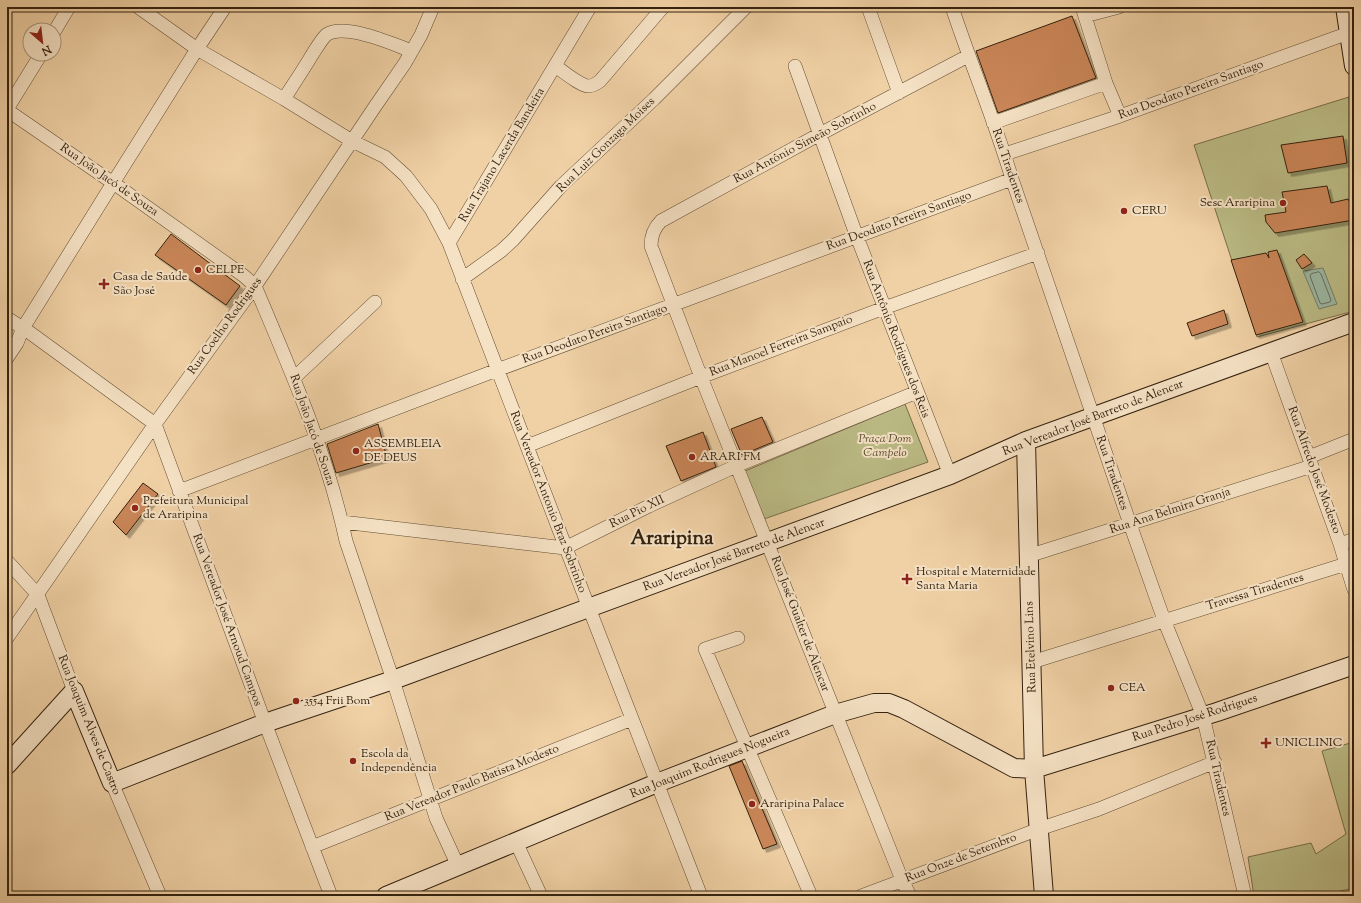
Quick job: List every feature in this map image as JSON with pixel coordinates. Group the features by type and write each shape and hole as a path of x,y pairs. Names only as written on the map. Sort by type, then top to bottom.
{"main road":[{"path":"1345,7 1351,32 1354,66"},
{"name":"Rua Vereador José Barreto de Alencar","path":"112,783 265,723 393,680 767,543 950,475 1026,441 1354,322"},
{"name":"Rua Etelvino Lins","path":"1026,441 1034,769 1044,896"},
{"name":"Rua Pedro José Rodrigues","path":"1034,769 1203,716 1354,665"},
{"path":"7,765 74,691"},
{"name":"Rua Joaquim Alves de Castro","path":"74,691 112,783"},
{"name":"Rua Joaquim Rodrigues Nogueira","path":"397,894 458,866 657,783 835,714 874,702 889,703 904,709 1014,768 1034,769"}],"street":[{"path":"60,22 69,7"},
{"name":"Rua Vereador Antonio Braz Sobrinho","path":"138,7 201,52 284,99 352,141 385,157 406,176 431,209 449,243 588,608 702,896"},
{"path":"201,52 225,7"},
{"path":"7,358 201,52 234,7"},
{"name":"Rua Coelho Rodrigues","path":"7,638 155,424 255,286 405,63 421,35 433,7"},
{"name":"Rua Trajano Lacerda Bandeira","path":"449,243 590,7"},
{"path":"555,66 582,84 594,86 600,81 663,7"},
{"name":"Rua Luiz Gonzaga Moises","path":"462,279 501,251 513,240 561,186 654,99 746,7"},
{"path":"868,7 899,93"},
{"name":"Rua Tiradentes","path":"952,7 968,56 1005,154 1012,179 1092,417 1164,620 1203,716 1215,762 1245,896"},
{"path":"1119,7 1083,12 1106,83 1120,116"},
{"path":"284,99 326,35 333,32 354,31 412,51"},
{"name":"Rua Deodato Pereira Santiago","path":"1005,154 1120,116 1351,32"},
{"name":"Rua Antônio Simeão Sobrinho","path":"651,238 654,228 661,221 820,134 968,56"},
{"path":"7,110 35,62"},
{"name":"Rua Antônio Rodrigues dos Reis","path":"795,66 857,237 950,475"},
{"path":"993,123 1106,83"},
{"name":"Rua João Jacó de Souza","path":"7,110 116,185 244,276 255,286 294,378 317,438 342,522 346,541 393,680 430,800 436,818 458,866"},
{"name":"Rua Deodato Pereira Santiago","path":"179,491 497,370 1012,179"},
{"name":"Rua José Gualter de Alencar","path":"651,238 651,246 736,466 902,880 910,896"},
{"name":"Rua Manoel Ferreira Sampaio","path":"527,446 701,377 884,308 1038,253"},
{"path":"294,378 375,302"},
{"path":"7,318 26,330 155,424"},
{"name":"Rua Alfredo José Modesto","path":"1271,352 1340,544 1354,590"},
{"name":"Rua Pio XII","path":"565,548 649,506 736,466 917,392"},
{"name":"Rua Vereador José Arnoud Campos","path":"155,424 265,723 331,896"},
{"name":"Rua Ana Belmira Granja","path":"1028,556 1130,524 1310,461 1354,439"},
{"path":"342,522 565,548"},
{"path":"1340,544 1354,539"},
{"name":"Rua Joaquim Alves de Castro","path":"7,561 38,595 74,691"},
{"name":"Travessa Tiradentes","path":"1032,662 1346,564"},
{"path":"738,638 705,649 811,896"},
{"name":"Rua Vereador Paulo Batista Modesto","path":"312,847 632,719"},
{"name":"Rua Onze de Setembro","path":"861,896 1038,829 1099,809 1215,762"},
{"name":"Rua Joaquim Alves de Castro","path":"112,783 160,896"},
{"path":"516,842 541,896"}],"green space":[{"name":"Sesc Araripina","path":"1349,97 1354,126 1354,311 1257,337 1194,145"},
{"name":"Praça Dom Campelo","path":"905,404 928,462 764,519 745,471"},
{"path":"1354,742 1354,888 1319,896 1254,896 1248,857 1311,843 1316,854 1346,834 1322,751"}],"water":[{"path":"1323,268 1337,304 1319,309 1303,271"}],"building":[{"path":"1072,16 1096,78 998,113 976,51"},
{"path":"1343,136 1347,163 1288,173 1281,145"},
{"path":"1327,186 1331,203 1348,199 1354,210 1354,220 1275,233 1266,222 1265,215 1286,212 1282,192"},
{"name":"CELPE","path":"171,234 240,286 226,305 155,255"},
{"path":"1277,250 1303,322 1256,335 1231,260 1266,253 1269,258 1268,252"},
{"path":"1304,254 1312,263 1302,269 1296,260"},
{"path":"1224,310 1228,324 1192,336 1187,323"},
{"path":"762,417 773,442 742,455 731,429"},
{"name":"ASSEMBLEIA DE DEUS","path":"378,424 387,458 336,473 327,444"},
{"name":"ARARI FM","path":"703,432 716,467 681,481 666,446"},
{"name":"Prefeitura Municipal de Araripina","path":"143,483 158,494 126,535 113,522"},
{"name":"Araripina Palace","path":"742,761 777,844 763,849 729,766"}],"place":[{"name":"Sesc Araripina","path":"1283,203"},
{"name":"CERU","path":"1124,211"},
{"name":"CELPE","path":"198,270"},
{"name":"Casa de Saúde São José","path":"104,284"},
{"name":"ASSEMBLEIA DE DEUS","path":"356,451"},
{"name":"ARARI FM","path":"692,457"},
{"name":"Prefeitura Municipal de Araripina","path":"135,508"},
{"name":"Hospital e Maternidade Santa Maria","path":"907,579"},
{"name":"CEA","path":"1111,688"},
{"name":"3554 Frii Bom","path":"296,701"},
{"name":"UNICLINIC","path":"1266,743"},
{"name":"Escola da Independência","path":"353,761"},
{"name":"Araripina Palace","path":"752,804"}],"district":[{"name":"Araripina","path":"672,539"}]}
